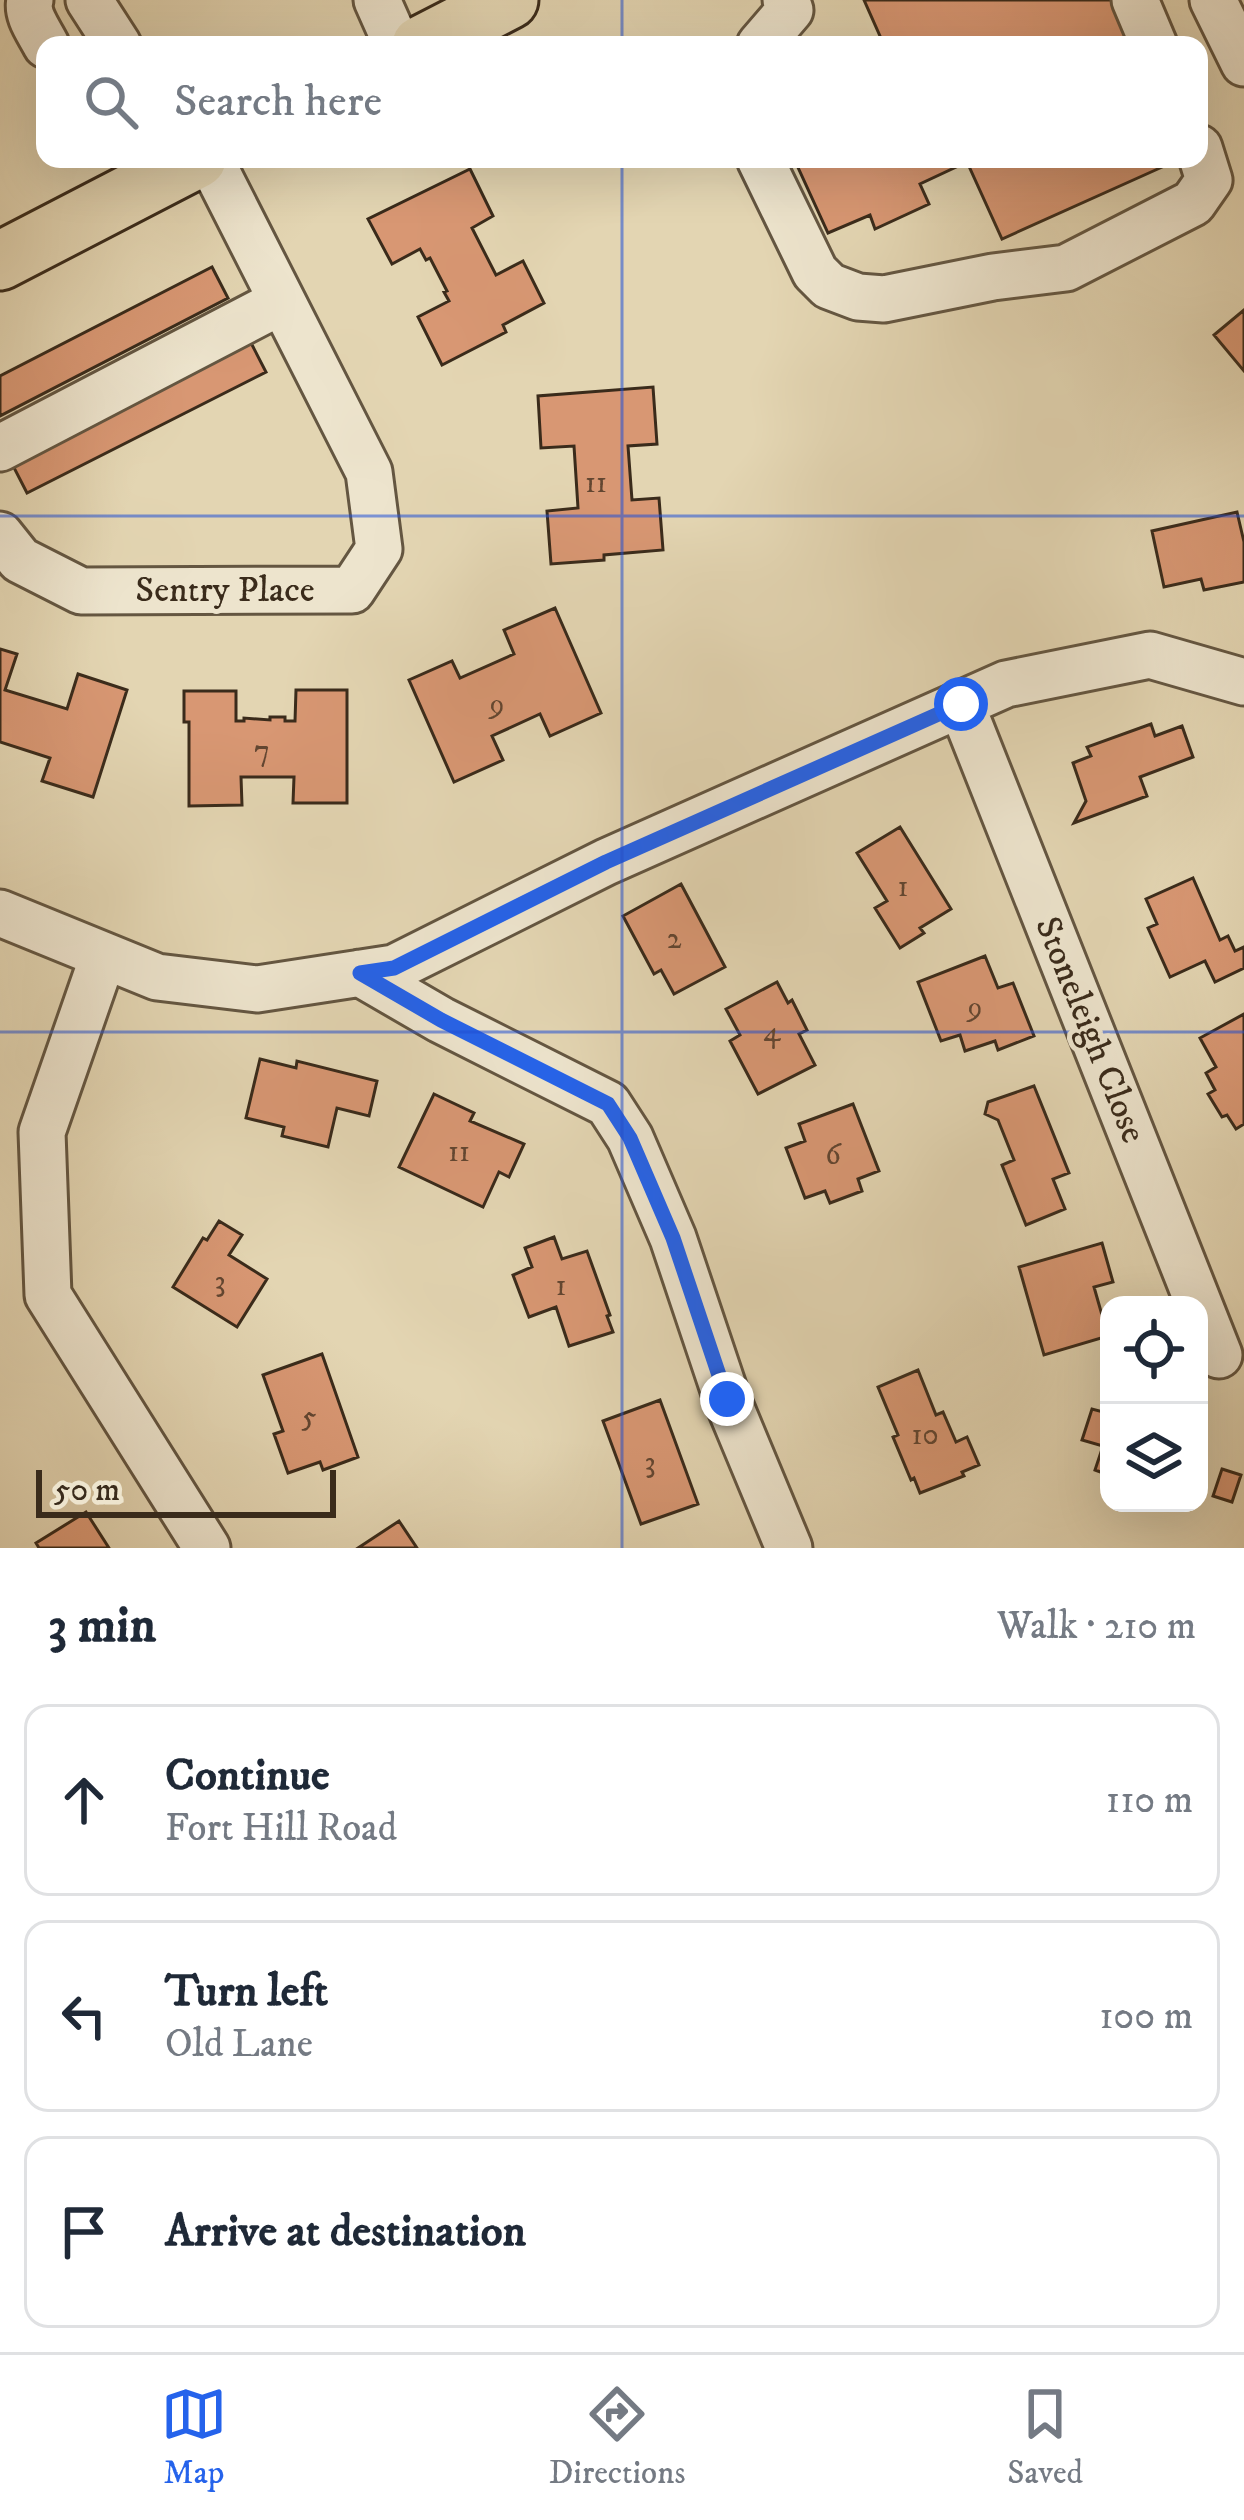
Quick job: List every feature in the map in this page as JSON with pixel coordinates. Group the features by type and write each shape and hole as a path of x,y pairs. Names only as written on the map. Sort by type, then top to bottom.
{"main road":[{"path":"439,36 509,0"},
{"path":"2,257 173,168"}],"street":[{"path":"30,0 30,14 41,36"},
{"path":"89,0 112,36"},
{"path":"377,0 394,36"},
{"path":"1135,0 1150,36"},
{"path":"1213,0 1244,63"},
{"path":"768,36 796,3"},
{"name":"Sentry Place","path":"0,535 20,560 81,591 352,590 379,549 369,472 282,301 187,168"},
{"path":"764,168 815,272 829,286 884,299 1066,268 1193,203 1209,180 1205,168"},
{"path":"0,448 282,301"},
{"path":"0,913 157,977 257,988 394,968 606,862 1006,684 1150,655 1244,682"},
{"name":"Stoneleigh Close","path":"961,704 1219,1355"},
{"path":"104,957 42,1132 48,1295 207,1548"},
{"path":"360,973 441,1020 608,1104 630,1138 673,1238 727,1399 789,1548"}],"building":[{"path":"864,0 1115,0 1131,36 880,36"},
{"path":"798,168 954,168 920,184 929,204 875,229 870,215 828,233"},
{"path":"970,168 1160,168 1002,239"},
{"path":"470,169 493,216 472,228 496,275 523,261 544,303 503,325 506,332 442,365 418,317 449,301 447,291 420,249 392,264 368,219"},
{"path":"212,267 228,298 0,416 0,376"},
{"path":"1244,310 1244,371 1214,335"},
{"path":"248,337 266,372 27,493 9,458"},
{"path":"653,387 657,444 628,446 632,500 659,498 663,550 551,564 547,511 578,508 574,446 541,448 538,396"},
{"path":"1237,512 1244,542 1244,582 1204,590 1201,579 1164,587 1152,531"},
{"path":"555,608 601,713 550,736 540,714 492,736 503,760 454,782 409,680 452,661 460,678 514,654 504,630"},
{"path":"0,649 17,654 5,690 67,709 78,674 127,690 93,797 42,781 50,758 0,742"},
{"path":"296,690 347,690 347,803 293,803 294,777 241,777 242,805 189,806 189,722 184,722 184,691 236,691 236,721 285,717 285,721 295,721"},
{"path":"1151,724 1155,736 1182,726 1193,757 1140,777 1147,796 1074,823 1086,801 1073,763 1091,756 1087,747"},
{"path":"900,827 951,909 920,928 924,933 900,948 875,908 887,901 857,853"},
{"path":"1193,878 1220,940 1228,936 1235,951 1244,947 1244,968 1215,982 1205,961 1170,977 1148,928 1157,924 1146,899"},
{"path":"681,884 725,967 674,994 661,970 654,974 623,916"},
{"path":"985,956 998,988 1013,983 1034,1036 998,1050 995,1041 965,1051 960,1035 941,1041 918,982"},
{"path":"777,982 807,1030 799,1034 815,1065 758,1094 730,1041 740,1035 726,1009"},
{"path":"1244,1014 1244,1124 1236,1129 1208,1094 1215,1090 1206,1073 1216,1067 1200,1038"},
{"path":"260,1059 296,1068 297,1061 377,1081 369,1116 337,1108 328,1147 282,1136 284,1127 246,1118"},
{"path":"1034,1086 1069,1173 1053,1179 1065,1209 1026,1225 1002,1165 1014,1160 998,1120 985,1114 988,1102"},
{"path":"434,1094 474,1113 470,1121 524,1144 509,1177 499,1172 483,1207 399,1167"},
{"path":"853,1104 879,1171 858,1179 862,1191 830,1203 825,1191 805,1198 786,1148 805,1141 799,1124"},
{"path":"219,1221 242,1235 229,1255 267,1279 237,1327 173,1287"},
{"path":"554,1237 562,1259 587,1251 613,1332 569,1346 556,1307 529,1317 513,1275 532,1267 525,1248"},
{"path":"1102,1243 1113,1282 1094,1287 1100,1338 1044,1355 1019,1267"},
{"path":"322,1354 358,1457 323,1470 320,1462 288,1473 274,1434 283,1431 263,1375"},
{"path":"918,1370 936,1415 943,1412 956,1442 967,1437 979,1465 920,1493 893,1437 898,1435 878,1387"},
{"path":"660,1400 698,1504 641,1524 603,1421"},
{"path":"1092,1409 1100,1411 1100,1445 1082,1440"},
{"path":"1222,1469 1241,1475 1232,1502 1213,1496"},
{"path":"86,1512 109,1548 39,1548 36,1543"},
{"path":"399,1521 417,1548 358,1548"}],"route":[{"path":"727,1399 673,1238 630,1138 608,1104 441,1020 360,973 394,968 606,862 961,704"}]}
